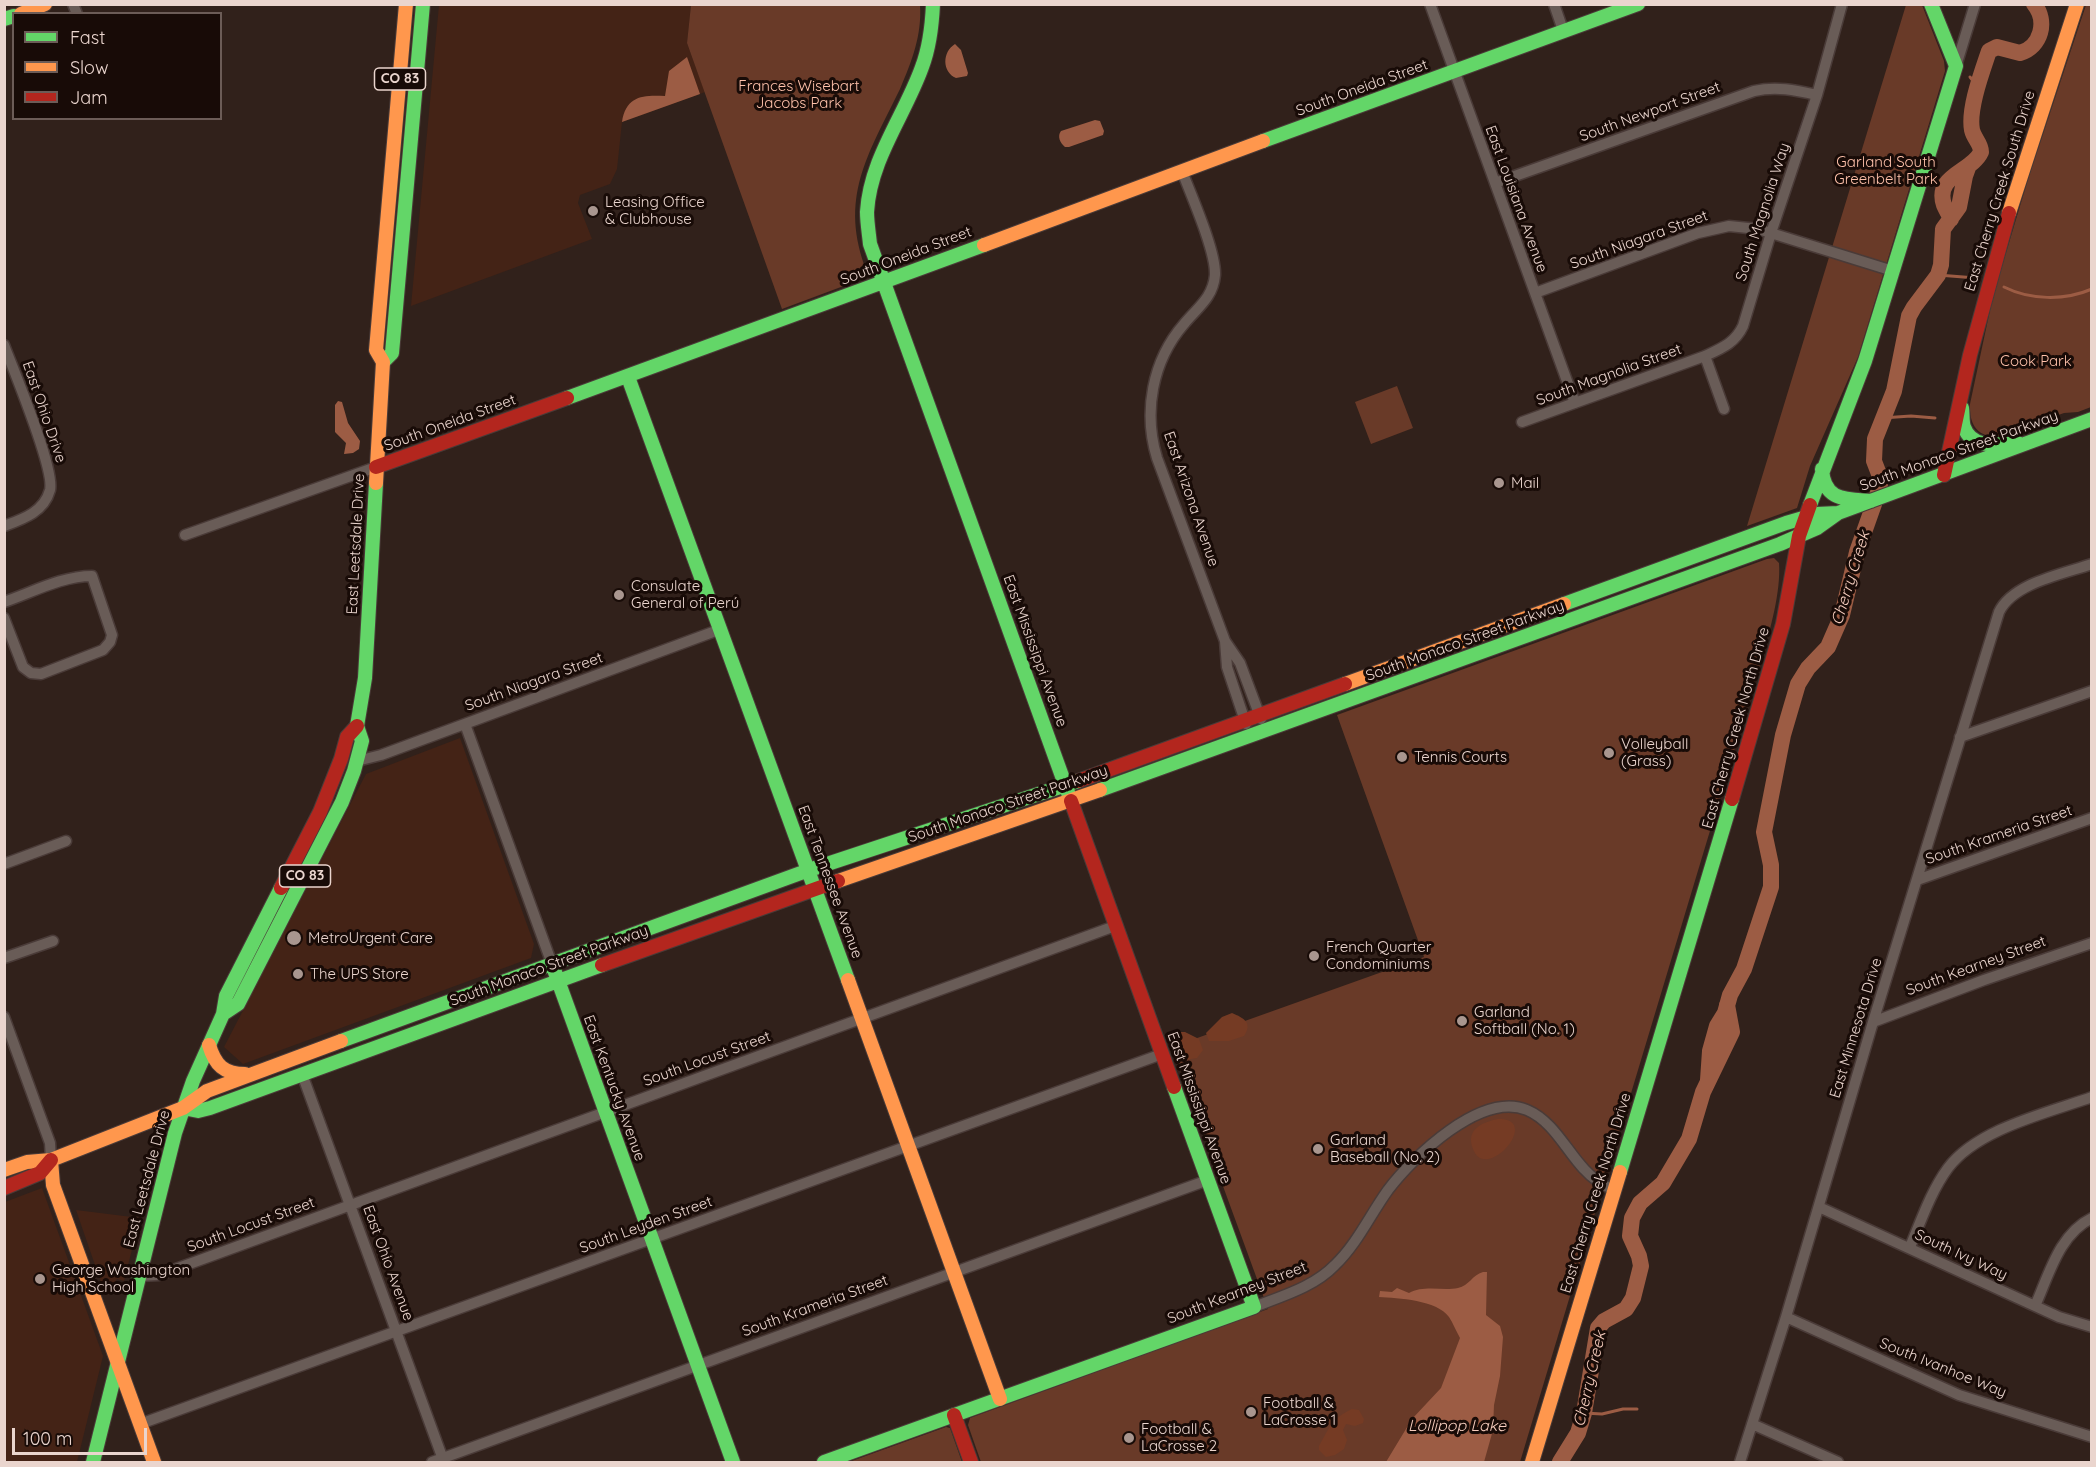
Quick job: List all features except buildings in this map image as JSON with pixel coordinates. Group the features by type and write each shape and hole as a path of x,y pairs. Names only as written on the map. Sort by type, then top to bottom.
{"street":[{"path":"26,12 45,4"},
{"name":"East Leetsdale Drive","path":"224,1014 238,1004 342,802 362,741 357,726 365,678 383,362 376,350 406,4"},
{"name":"East Leetsdale Drive","path":"383,362 392,353 423,4"},
{"name":"East Mississippi Avenue","path":"933,4 933,28 926,59 876,170 869,194 868,236 1115,926 1254,1306"},
{"name":"East Louisiana Avenue","path":"1430,4 1575,403"},
{"path":"1554,4 1563,30"},
{"name":"South Oneida Street","path":"185,535 628,377 1638,4"},
{"name":"South Magnolia Way","path":"1706,356 1737,338 1743,326 1771,232 1817,95 1842,4"},
{"path":"1931,4 1956,66"},
{"name":"East Cherry Creek North Drive","path":"1532,1462 1769,677 1783,624 1798,536 1858,381 1975,4"},
{"name":"East Cherry Creek South Drive","path":"1950,473 1962,390 1984,295 2077,4"},
{"name":"South Newport Street","path":"1495,183 1754,91 1768,88 1790,89 1817,95"},
{"name":"East Arizona Avenue","path":"1182,171 1213,257 1215,276 1206,301 1179,329 1162,357 1152,392 1151,428 1157,458 1225,641 1240,663 1260,714 1257,734"},
{"name":"South Niagara Street","path":"1535,293 1713,228 1741,226 1771,232 1893,271"},
{"name":"East Ohio Drive","path":"4,345 48,465 50,490 43,505 37,510 26,518 4,526"},
{"path":"1706,356 1724,409"},
{"name":"South Magnolia Street","path":"1522,422 1706,356"},
{"name":"East Tennessee Avenue","path":"628,377 1000,1399"},
{"path":"1962,390 1963,421 1972,440 1991,445 2034,441"},
{"name":"South Monaco Street Parkway","path":"4,1170 27,1162 51,1160 183,1108 207,1091 249,1074 809,870 1066,784 1806,516 1838,513 2091,419"},
{"path":"1822,470 1822,478 1832,495 1871,501"},
{"name":"South Monaco Street Parkway","path":"183,1108 205,1110 815,887 1071,801 1798,536 1817,528 1838,513"},
{"name":"East Minnesota Drive","path":"1740,1462 1786,1317 1960,737 2004,602 2030,586 2091,564"},
{"path":"4,602 67,579 92,576 112,635 108,646 103,650 41,674 35,674 23,667 4,618"},
{"name":"South Niagara Street","path":"357,759 376,757 721,629"},
{"name":"East Arizona Avenue","path":"1225,641 1227,667 1245,720 1257,734"},
{"path":"1960,737 2091,691"},
{"name":"East Kentucky Avenue","path":"465,724 733,1462"},
{"name":"East Leetsdale Drive","path":"93,1462 183,1108 208,1045 224,1014 226,996 320,812 341,759 347,737 357,726"},
{"name":"South Krameria Street","path":"1917,880 2091,818"},
{"path":"4,864 66,842"},
{"name":"South Locust Street","path":"139,1276 159,1275 1115,926"},
{"path":"4,958 53,941"},
{"name":"South Kearney Street","path":"1873,1022 2091,943"},
{"path":"4,1017 50,1143 53,1187 154,1462"},
{"path":"208,1045 214,1061 221,1068 232,1074 249,1074"},
{"name":"South Leyden Street","path":"140,1424 1162,1054"},
{"name":"East Ohio Avenue","path":"302,1074 444,1460"},
{"path":"1910,1247 1940,1181 1966,1149 1999,1131 2091,1097"},
{"name":"South Kearney Street","path":"824,1462 1254,1306 1308,1284 1330,1270 1347,1252 1402,1174 1450,1130 1479,1113 1510,1107 1530,1111 1552,1130 1588,1173 1614,1190"},
{"name":"South Monaco Street Parkway","path":"4,1188 40,1173 51,1160"},
{"name":"South Krameria Street","path":"432,1462 444,1460 698,1364 1208,1180"},
{"name":"South Ivy Way","path":"1819,1207 2059,1317 2091,1327"},
{"path":"2035,1306 2067,1238 2091,1218"},
{"name":"South Ivanhoe Way","path":"1786,1317 1959,1395 2091,1437"},
{"path":"954,1415 971,1462"},
{"path":"1752,1424 1839,1462"}],"shaded area":[{"path":"439,5 691,5 687,43 705,92 622,122 617,169 610,184 580,195 578,203 592,239 411,306"},
{"path":"460,738 534,944 531,958 243,1064 224,1047 366,774"},
{"path":"1232,1013 1246,1022 1248,1028 1244,1036 1229,1041 1209,1041 1206,1033 1222,1017"},
{"path":"1181,1032 1199,1039 1203,1050 1197,1058 1184,1060 1174,1055 1172,1039"},
{"path":"1498,1119 1510,1121 1515,1128 1513,1137 1498,1155 1489,1159 1480,1158 1473,1149 1471,1136 1481,1125"},
{"name":"George Washington High School","path":"42,1188 103,1356 77,1462 5,1462 5,1202"},
{"path":"76,1210 140,1218 124,1281 117,1279 104,1291"},
{"path":"1352,1409 1359,1410 1364,1419 1363,1423 1355,1426 1346,1424 1343,1430 1347,1440 1344,1449 1335,1455 1326,1457 1319,1450 1319,1446 1335,1420"}],"green space":[{"name":"Frances Wisebart Jacobs Park","path":"691,5 920,5 918,37 912,58 868,156 856,199 855,221 859,246 867,272 865,278 782,309 687,43"},
{"name":"Garland South Greenbelt Park","path":"1906,5 1922,5 1944,61 1945,71 1858,357 1810,466 1797,508 1747,526"},
{"name":"Cook Park","path":"2086,5 2091,5 2091,407 2078,412 2064,413 1996,437 1989,436 1975,427 1970,404 1993,296 2029,176"},
{"path":"1397,386 1413,428 1371,444 1355,402"},
{"path":"1774,558 1779,563 1778,586 1765,647 1520,1462 981,1462 968,1425 970,1418 1268,1309 1172,1047 1424,957 1337,715"},
{"path":"946,1427 950,1428 962,1462 849,1462"}],"water":[{"path":"955,44 961,50 967,76 956,78 946,67 946,57"},
{"path":"687,57 700,94 622,122 627,106 637,98 665,96 669,71"},
{"path":"1095,120 1100,121 1104,131 1103,135 1069,147 1062,144 1059,137 1061,131"},
{"path":"338,401 342,402 348,423 360,441 359,449 353,453 344,454 346,443 335,432 335,405"},
{"name":"Lollipop Lake","path":"1483,1272 1487,1272 1486,1315 1500,1326 1503,1337 1493,1430 1484,1462 1386,1462 1412,1419 1441,1388 1460,1338 1449,1317 1443,1311 1427,1303 1379,1297 1380,1291 1392,1292 1397,1288 1409,1293 1420,1289 1458,1288"}],"waterway":[{"name":"Cherry Creek","path":"1951,219 1944,205 1942,195 1944,187 1981,152 1972,130 1971,121 1976,90 1989,51 1997,47 2020,53 2033,45 2040,33 2041,25 2041,18 2034,4"},
{"path":"1970,77 1977,86"},
{"name":"Cherry Creek","path":"1708,1080 1710,1051 1717,1026 1744,969 1771,887 1771,865 1764,832 1783,735 1798,684 1808,668 1828,647 1842,615 1857,552 1880,487 1879,474 1874,461 1875,439 1894,391 1909,316 1938,275 1941,265 1943,229 1959,207 1969,165"},
{"path":"1938,275 1976,278"},
{"path":"2004,287 2036,297 2070,296 2092,289"},
{"path":"1882,418 1911,416 1935,418"},
{"name":"Cherry Creek","path":"1560,1462 1578,1433 1584,1413 1598,1328 1604,1321 1626,1309 1633,1298 1641,1266 1630,1236 1632,1218 1640,1203 1663,1183 1689,1139 1703,1092 1732,1032 1727,1005"},
{"path":"1584,1413 1602,1414 1623,1409 1637,1409"}],"traffic: fast":[{"path":"383,362 392,353 423,4"},
{"path":"933,4 925,59 874,174 867,212 870,244 1071,801"},
{"path":"1263,141 1638,4"},
{"path":"1810,505 1865,361 1956,66 1931,4"},
{"path":"4,19 12,17"},
{"path":"567,398 984,245"},
{"path":"628,377 848,980"},
{"path":"1962,408 1964,427 1973,439 1987,444 2018,443"},
{"path":"1564,604 1786,523 1817,514 1838,513 2092,419"},
{"path":"1822,469 1827,487 1832,493 1845,498 1871,501"},
{"path":"223,1014 238,1004 342,802 354,771 362,741 357,726 365,678 376,483"},
{"path":"1100,790 1780,544 1817,528 1838,513"},
{"path":"341,1041 809,870 1078,781"},
{"path":"1620,1172 1732,799"},
{"path":"93,1462 175,1133 193,1081 223,1014 226,996 281,888"},
{"path":"552,964 733,1462"},
{"path":"183,1108 198,1111 210,1108 602,965"},
{"path":"824,1462 1254,1307 1174,1087"}],"traffic: slow":[{"path":"26,12 45,4"},
{"path":"376,483 383,362 376,350 406,4"},
{"path":"2009,213 2077,4"},
{"path":"984,245 1263,141"},
{"path":"1345,684 1564,604"},
{"path":"838,881 1100,790"},
{"path":"848,980 1000,1399"},
{"path":"4,1170 27,1162 51,1160 183,1108 207,1091 341,1041"},
{"path":"209,1045 214,1058 221,1067 231,1072 245,1074"},
{"path":"51,1160 53,1185 154,1462"},
{"path":"1532,1462 1620,1172"}],"traffic: jam":[{"path":"1944,475 1970,355 2009,213"},
{"path":"376,467 567,398"},
{"path":"1732,799 1783,624 1799,536 1810,505"},
{"path":"1078,781 1345,684"},
{"path":"281,888 320,812 341,759 347,737 357,726"},
{"path":"1071,801 1174,1087"},
{"path":"602,965 838,881"},
{"path":"4,1188 40,1173 51,1160"},
{"path":"954,1415 971,1462"}],"place":[{"name":"Leasing Office & Clubhouse","path":"593,211"},
{"name":"Mail","path":"1499,483"},
{"name":"Consulate General of Perú","path":"619,595"},
{"name":"Volleyball (Grass)","path":"1609,753"},
{"name":"Tennis Courts","path":"1402,757"},
{"name":"MetroUrgent Care","path":"294,938"},
{"name":"French Quarter Condominiums","path":"1314,956"},
{"name":"The UPS Store","path":"298,974"},
{"name":"Garland Softball (No. 1)","path":"1462,1021"},
{"name":"Garland Baseball (No. 2)","path":"1318,1149"},
{"name":"George Washington High School","path":"40,1279"},
{"name":"Football & LaCrosse 1","path":"1251,1412"},
{"name":"Football & LaCrosse 2","path":"1129,1438"}]}
